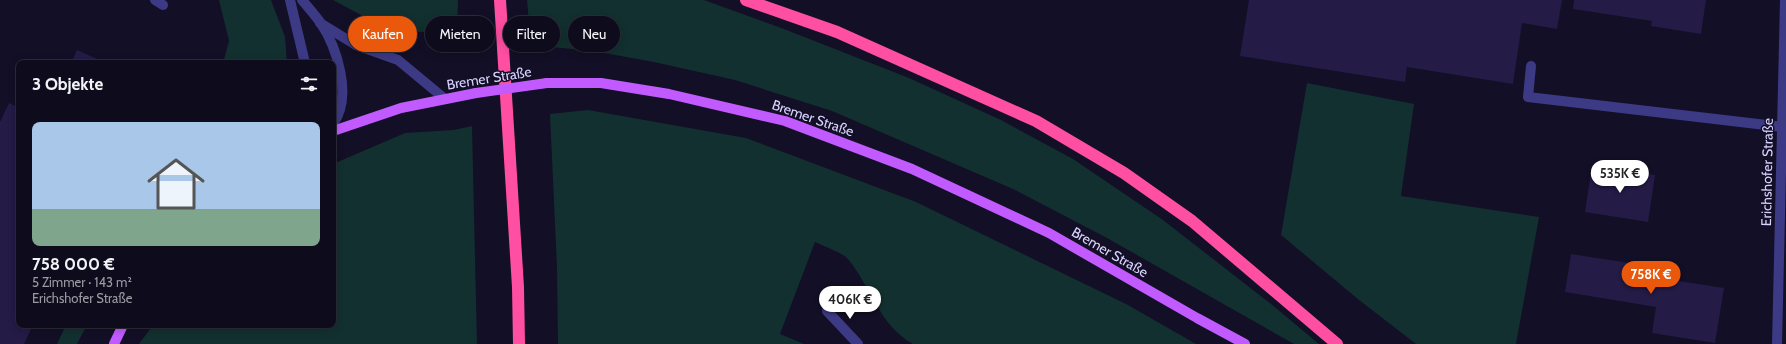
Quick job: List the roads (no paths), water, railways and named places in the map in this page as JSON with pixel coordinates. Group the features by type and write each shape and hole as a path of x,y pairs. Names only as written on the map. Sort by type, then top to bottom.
{"highway":[{"path":"500,0 518,287 519,344"},
{"path":"746,0 837,32 1036,121 1124,173 1192,221 1337,344"}],"main road":[{"name":"Bremer Straße","path":"336,130 401,108 497,89 547,83 601,84 670,94 785,121 912,169 1049,233 1245,344"},
{"path":"114,344 122,328"}],"street":[{"path":"290,0 304,60"},
{"path":"302,0 320,23 342,72 341,101 336,115"},
{"name":"Erichshofer Straße","path":"1777,344 1785,0"},
{"path":"320,23 356,45 398,60 445,99"},
{"path":"1530,66 1528,97 1783,127"},
{"path":"827,311 858,344"}]}
